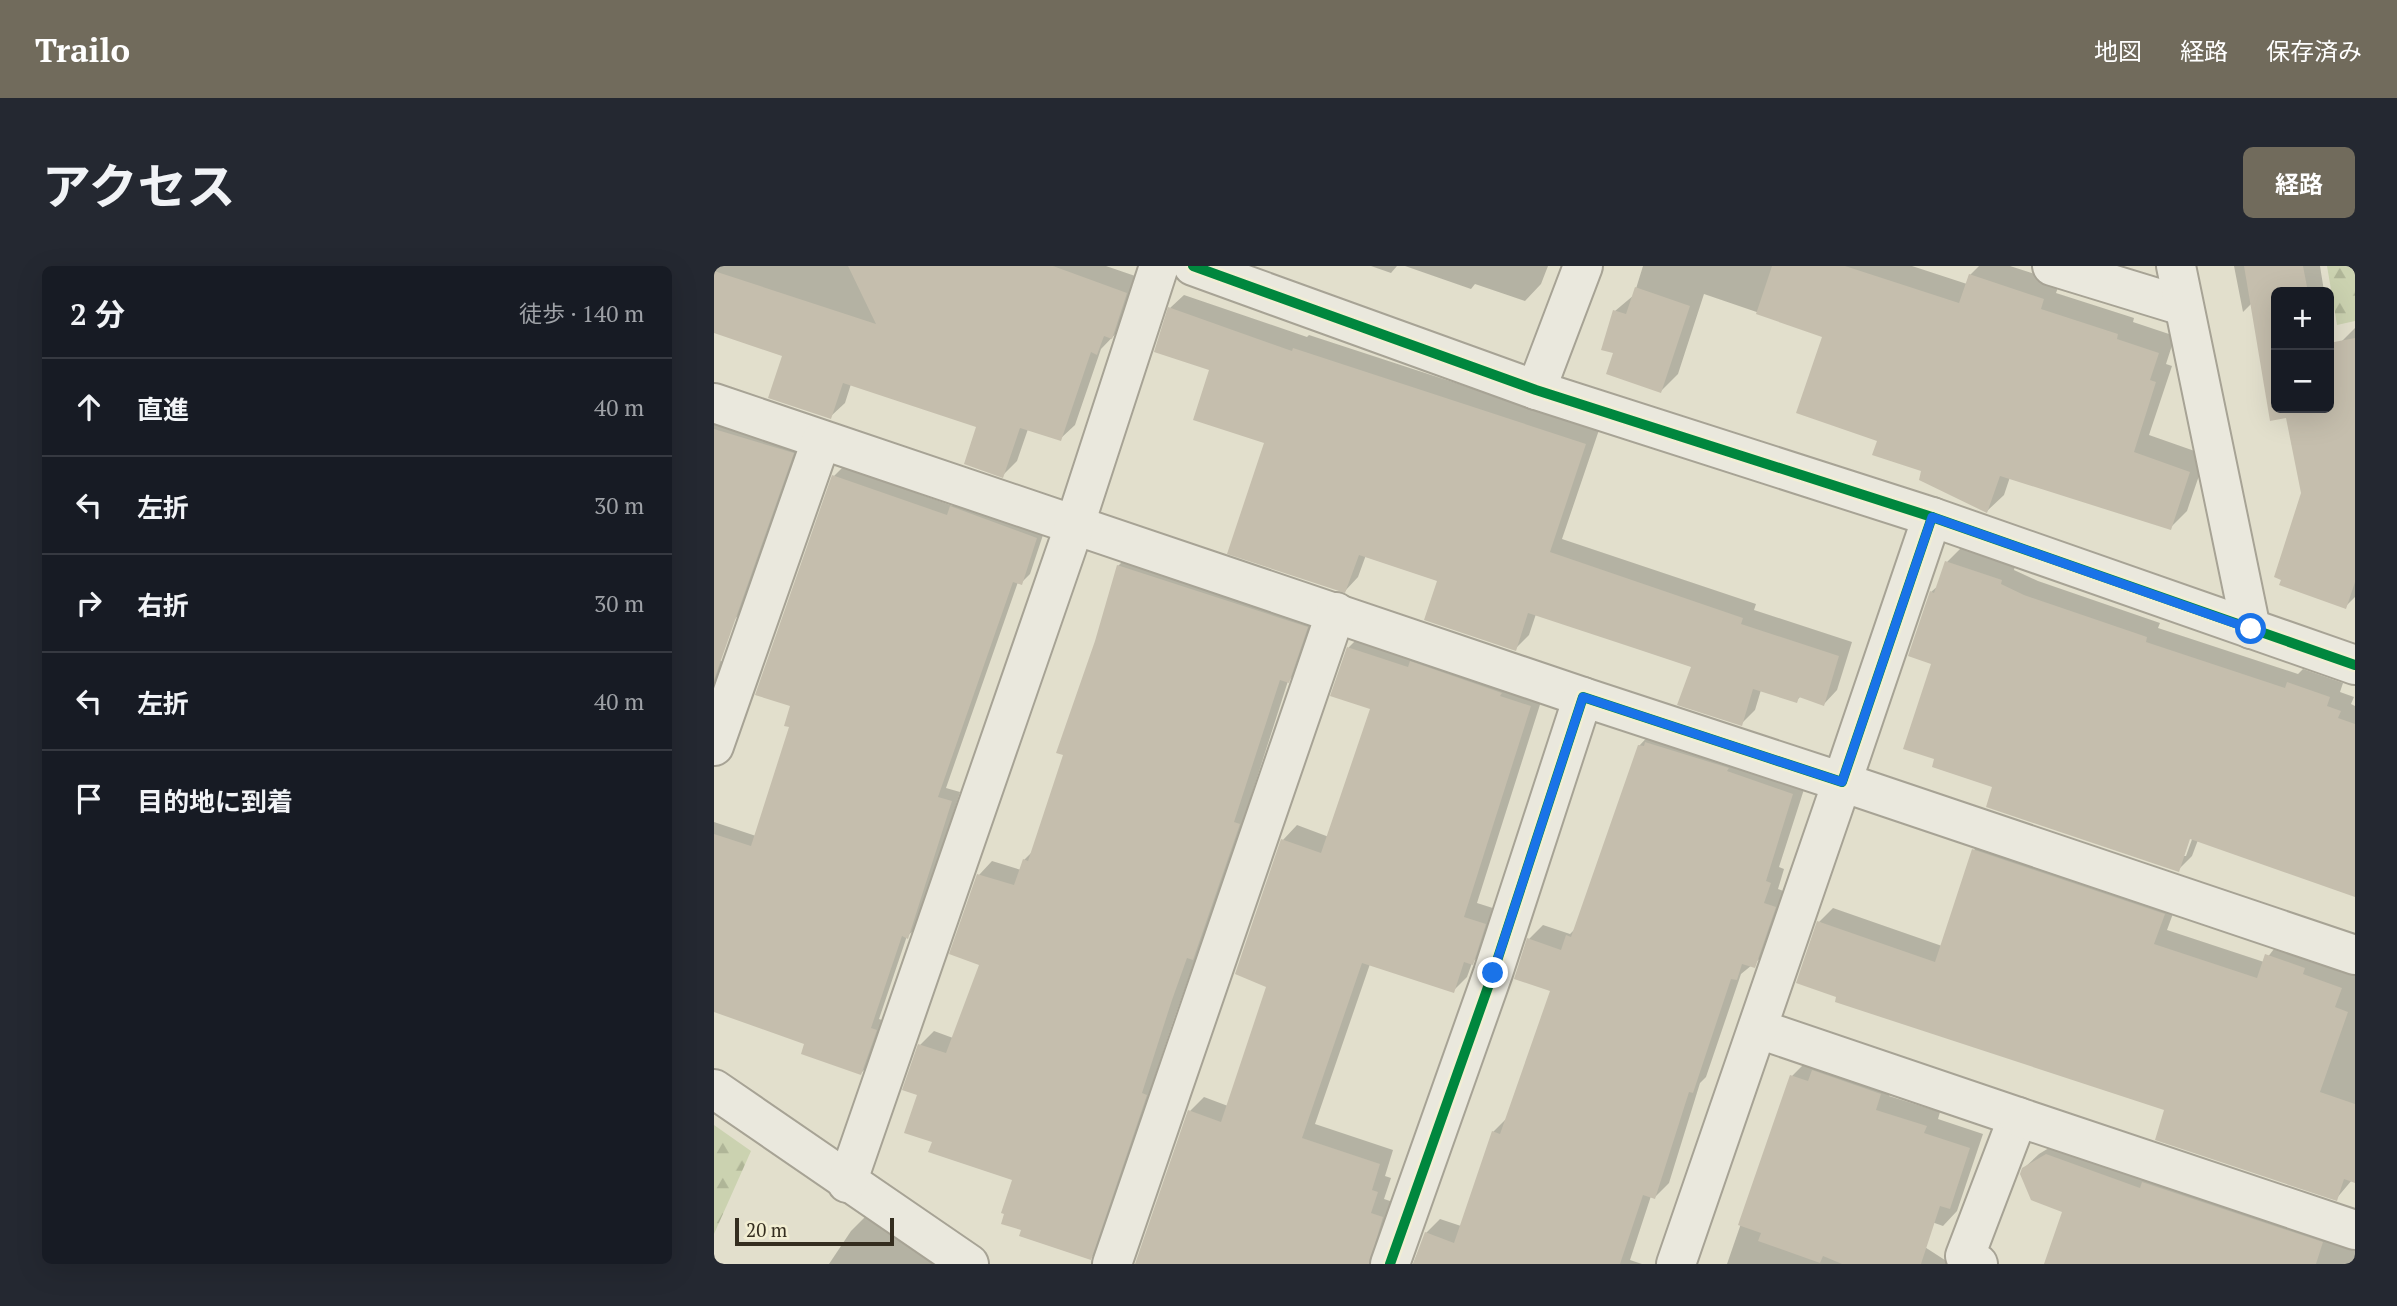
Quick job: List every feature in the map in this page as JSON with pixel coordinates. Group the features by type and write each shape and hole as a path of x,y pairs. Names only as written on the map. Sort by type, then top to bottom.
{"street":[{"path":"847,1183 1075,524 1159,266"},
{"path":"1193,266 1536,390 1932,517 2355,664"},
{"path":"1536,390 1583,266"},
{"path":"2052,266 2183,306"},
{"path":"2176,266 2251,629"},
{"path":"714,403 2355,955"},
{"path":"714,746 821,441"},
{"path":"1676,1264 1759,1029 1932,517"},
{"path":"1112,1264 1336,612"},
{"path":"1390,1264 1493,973 1583,697"},
{"path":"1759,1029 2355,1230"},
{"path":"714,1089 847,1183 969,1264"},
{"path":"1978,1264 1965,1256 2018,1117"}],"green space":[{"path":"2327,266 2355,266 2355,321 2337,325 2334,287 2331,287"},
{"path":"714,1125 751,1151 714,1234"}],"building":[{"path":"848,266 1053,266 1127,293 1112,339 1104,336 1097,355 1091,352 1061,441 1020,428 1003,478 964,464 976,427 843,383 831,419 768,398 782,356 714,333 714,271 876,324"},
{"path":"1772,266 1845,266 1959,303 1969,274 2044,299 2041,309 2118,334 2117,339 2159,353 2150,380 2156,382 2134,452 2190,472 2171,530 2000,476 1987,513 1919,480 1921,471 1872,455 1877,441 1796,413 1822,337 1756,314"},
{"path":"2244,266 2303,266 2307,287 2271,287 2271,413 2334,413 2334,342 2355,338 2355,582 2346,609 2279,585 2281,580 2274,577 2301,493 2286,418 2270,421"},
{"path":"1635,287 1690,306 1661,393 1606,374 1613,353 1601,350 1613,310 1626,314"},
{"path":"1168,307 1292,351 1293,348 1586,444 1550,552 1743,618 1741,624 1839,656 1824,706 1799,697 1797,703 1753,689 1742,726 1677,705 1691,667 1528,613 1516,651 1424,620 1437,581 1359,555 1345,593 1227,554 1264,443 1193,420 1209,370 1154,352"},
{"path":"714,429 794,453 714,680"},
{"path":"832,475 947,515 950,506 1037,538 1022,585 1013,582 938,797 952,801 908,939 902,936 871,1028 877,1030 861,1075 801,1054 804,1044 714,1012 714,834 751,846 789,727 784,726 790,706 755,695"},
{"path":"1945,561 2002,580 2001,584 2024,595 2147,637 2146,642 2285,688 2287,682 2330,697 2327,706 2341,711 2338,718 2355,724 2355,897 2190,839 2179,872 1986,807 1992,787 1932,767 1934,759 1903,749 1931,664 1908,656 1930,591 1934,593"},
{"path":"1117,565 1308,627 1289,683 1280,680 1234,822 1240,824 1193,960 1187,958 1172,1000 1142,1093 1147,1095 1091,1260 1019,1236 1021,1230 1001,1224 1004,1214 1001,1213 1012,1180 928,1152 932,1142 904,1133 917,1095 902,1090 918,1044 946,1053 979,965 949,954 977,874 1014,885 1023,859 1028,861 1063,755 1056,753 1095,641"},
{"path":"1347,647 1408,667 1410,661 1531,706 1464,917 1486,924 1473,965 1464,962 1454,993 1362,963 1302,1138 1380,1164 1372,1190 1378,1192 1371,1213 1383,1217 1369,1264 1135,1264 1188,1110 1221,1122 1266,987 1235,974 1281,839 1321,853 1370,709 1330,696"},
{"path":"1645,742 1729,768 1727,771 1793,794 1766,881 1771,883 1764,903 1776,907 1755,968 1742,964 1737,980 1731,979 1693,1093 1689,1092 1655,1199 1643,1195 1620,1264 1413,1264 1425,1232 1454,1243 1492,1131 1500,1134 1550,991 1514,979 1527,938 1561,950 1566,935 1571,937 1638,745 1644,746"},
{"path":"1972,849 2165,914 2154,944 2257,978 2265,954 2305,968 2303,974 2342,988 2335,1007 2348,1012 2320,1092 2355,1104 2355,1183 2344,1179 2337,1201 2155,1140 2164,1110 1835,1002 1836,997 1796,983 1817,921 1935,962"},
{"path":"1812,1070 1881,1094 1876,1110 1927,1126 1924,1133 1970,1148 1950,1209 1940,1206 1921,1264 1842,1264 1823,1256 1820,1263 1758,1241 1761,1233 1738,1225 1790,1075 1808,1081"},
{"path":"2046,1154 2140,1188 2142,1182 2323,1242 2316,1264 2044,1264 2062,1212 2031,1200 2020,1174 2022,1168"}],"cycle path":[{"path":"1193,266 1536,390 1932,517 2355,665"},
{"path":"1390,1264 1493,973 1583,697 1842,782 1932,517"}],"route":[{"path":"1493,973 1583,697 1842,782 1932,517 2251,629"}]}
